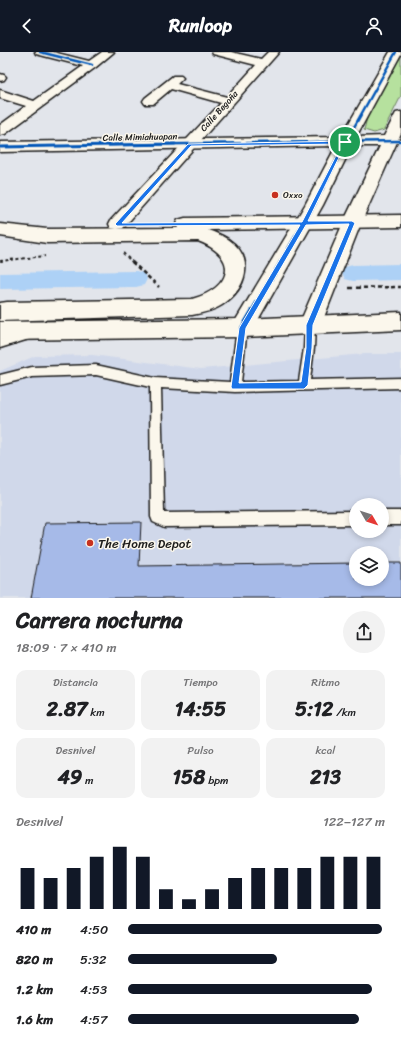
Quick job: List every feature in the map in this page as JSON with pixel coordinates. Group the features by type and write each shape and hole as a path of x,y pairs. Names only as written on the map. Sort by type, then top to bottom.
{"street":[{"path":"0,131 109,52"},
{"path":"217,52 264,63"},
{"name":"Calle Begoña","path":"117,224 274,52"},
{"path":"242,328 304,223 345,142 396,52"},
{"path":"37,53 92,65"},
{"path":"149,101 173,81 229,101"},
{"path":"0,94 36,105"},
{"path":"310,325 352,223 395,141 401,116"},
{"name":"Calle Mimiahuapan","path":"0,147 395,141"},
{"path":"0,226 352,223 401,221"},
{"path":"0,230 47,236 200,234 222,244 235,259 236,272 231,287 214,300 192,307 0,312"},
{"path":"0,331 242,328 401,321"}],"lane":[{"path":"304,385 309,348 310,325"},
{"path":"235,387 242,328"},
{"path":"0,344 45,330"},
{"path":"0,380 32,372 96,370 155,383 235,387 401,383"},
{"path":"155,383 158,517 164,520 349,518"},
{"path":"389,518 401,518"}],"path":[{"path":"122,253 155,284"},
{"path":"326,285 360,289 401,287"}],"shaded area":[{"path":"364,354 401,354 401,598 0,598 0,371 35,356 92,355 201,369"}],"green space":[{"path":"401,53 401,96 384,130 374,133 364,130 368,114"}],"building":[{"name":"The Home Depot","path":"141,522 139,566 349,563 349,586 389,586 389,563 401,563 401,598 31,598 45,523"}],"waterway":[{"path":"353,273 401,272"},
{"path":"0,281 136,279"}],"cycle path":[{"path":"40,52 92,65"},
{"path":"242,328 314,205 351,132 396,52"},
{"path":"0,147 401,141"}],"place":[{"name":"Oxxo","path":"275,195"},
{"name":"The Home Depot","path":"90,543"}],"route":[{"path":"345,142 190,144 117,224 304,223 242,328 235,387 304,385 309,348 310,325 352,223 304,223 345,142"}]}
